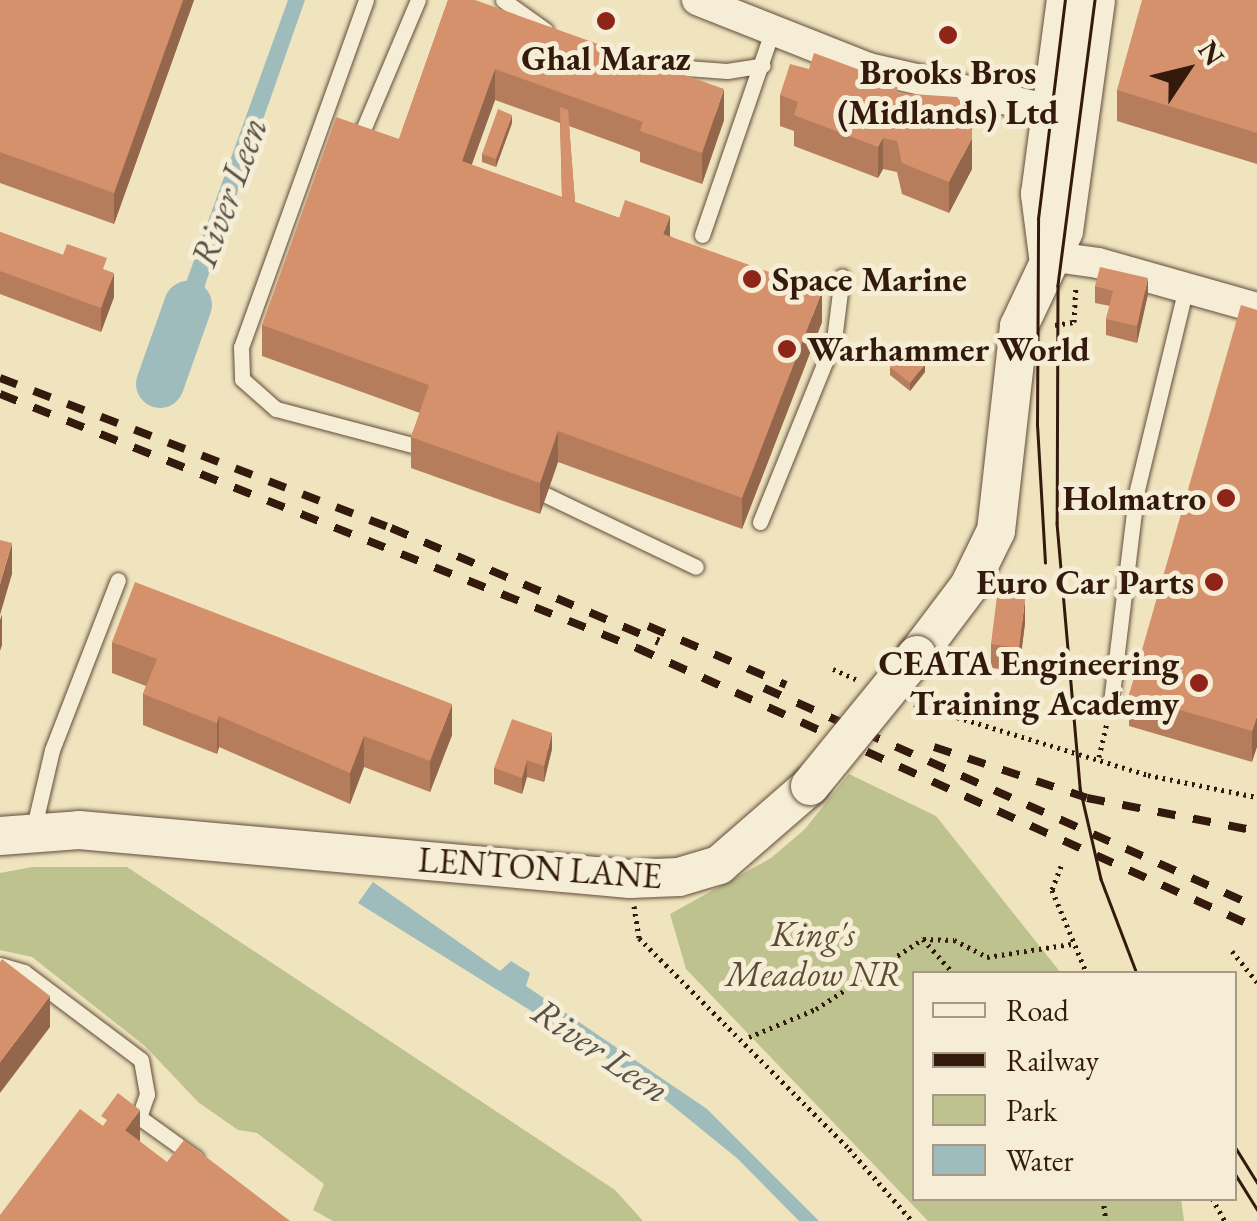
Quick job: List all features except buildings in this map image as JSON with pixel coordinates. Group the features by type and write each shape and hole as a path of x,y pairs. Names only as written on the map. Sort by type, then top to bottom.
{"street":[{"path":"696,0 869,68 1051,110 1084,80"},
{"name":"LENTON LANE","path":"1048,256 1040,194 1066,0"},
{"name":"LENTON LANE","path":"16,833 630,878 679,877 718,866 810,786 970,586 996,532 1019,326 1048,256 1064,231 1096,0"},
{"path":"1048,256 1186,287 1257,308"}],"lane":[{"path":"366,0 241,347 242,379 276,408 420,448"},
{"path":"322,124 360,137 418,0"},
{"path":"503,0 560,36"},
{"path":"702,234 773,30"},
{"path":"628,62 727,71 763,65"},
{"path":"760,522 834,340 842,276"},
{"path":"1111,702 1136,494 1186,287"},
{"path":"546,495 696,567"},
{"path":"16,833 118,580"},
{"path":"0,964 24,972 141,1060 147,1094 139,1116 212,1170"}],"path":[{"path":"832,669 869,685"},
{"path":"905,700 1148,775 1257,797"},
{"path":"1099,757 1111,702"},
{"path":"1061,866 1052,890 1071,944 1085,971"},
{"path":"630,878 639,938 849,1148 912,1221"},
{"path":"749,1037 816,1009 923,939 954,940 987,957 1071,944"},
{"path":"923,939 951,971"},
{"path":"1232,951 1257,982"}],"green space":[{"name":"King's Meadow NR","path":"849,774 936,816 1059,971 912,971 912,1201 1181,1201 1184,1221 928,1221 686,969 670,914 771,858 805,829"},
{"path":"32,867 127,867 615,1190 643,1221 333,1221 313,1210 324,1184 257,1133 238,1130 198,1102 145,1046 32,957 0,950 0,873"}],"water":[{"path":"288,0 305,0 206,282 183,369 158,360"},
{"path":"373,882 500,971 511,961 530,973 526,986 707,1109 819,1221 799,1221 738,1159 637,1077 358,903"}],"waterway":[{"name":"River Leen","path":"160,384 188,305"}],"tram line":[{"path":"1045,563 1037,426 1038,219 1065,0"},
{"path":"1095,0 1058,286 1057,523 1080,788 1101,879 1136,971"},
{"path":"1237,1150 1257,1182"},
{"path":"1237,1177 1257,1209"}],"railway":[{"path":"0,378 391,528 659,642"},
{"path":"0,394 637,648 1257,928"},
{"path":"648,626 786,685"},
{"path":"764,688 1257,907"},
{"path":"934,747 1087,798 1257,831"}],"place":[{"name":"Ghal Maraz","path":"606,21"},
{"name":"Brooks Bros (Midlands) Ltd","path":"948,35"},
{"name":"Space Marine","path":"752,279"},
{"name":"Warhammer World","path":"787,349"},
{"name":"Holmatro","path":"1226,498"},
{"name":"Euro Car Parts","path":"1214,582"},
{"name":"CEATA Engineering Training Academy","path":"1199,683"}]}
